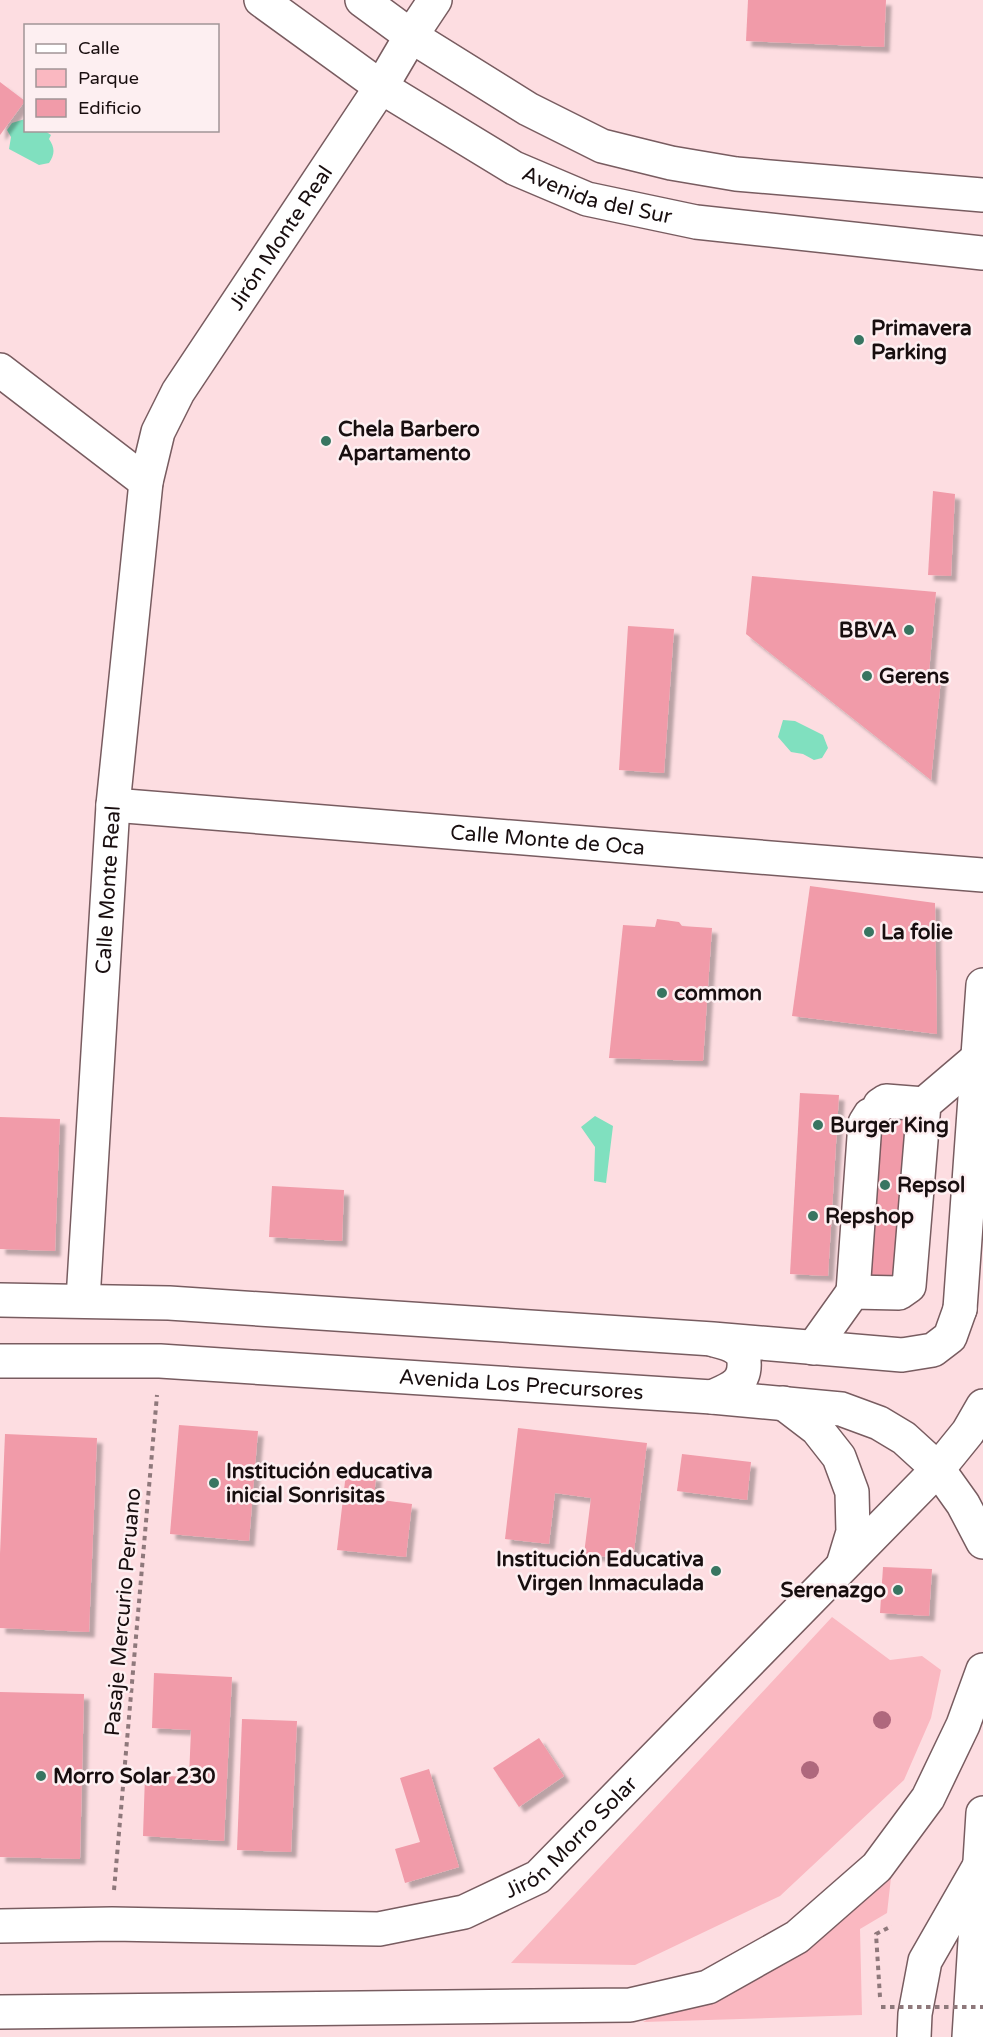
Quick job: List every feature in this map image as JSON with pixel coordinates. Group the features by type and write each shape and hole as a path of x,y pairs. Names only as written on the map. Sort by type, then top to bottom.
{"main road":[{"name":"Avenida del Sur","path":"261,0 381,87 514,168 587,199 696,222 983,253"},
{"path":"362,0 411,36 528,109 602,146 671,163 736,174 983,195"},
{"name":"Jirón Monte Real","path":"146,482 158,432 178,392 381,87 435,0"},
{"path":"0,370 146,482"},
{"name":"Calle Monte Real","path":"83,1300 113,806 146,482"},
{"name":"Calle Monte de Oca","path":"113,806 983,875"},
{"path":"0,1300 169,1303 713,1339 902,1355 933,1350 950,1337 960,1309 983,985"},
{"path":"853,1292 899,1293 909,1286 924,1104 978,1058"},
{"path":"813,1348 853,1292 866,1123 875,1110 886,1101 924,1104"},
{"path":"712,1397 735,1387 743,1378 744,1368 744,1358 740,1349 713,1339"},
{"name":"Avenida Los Precursores","path":"0,1361 160,1361 712,1397 841,1409 879,1423 904,1438 938,1469 963,1504 983,1542"},
{"path":"783,1403 817,1429 839,1457 852,1492 853,1532 843,1565"},
{"name":"Jirón Morro Solar","path":"0,1926 112,1924 379,1929 464,1912 538,1877 938,1469 968,1432 983,1406"},
{"path":"0,2012 630,2006 708,1987 798,1937 878,1867 928,1798 963,1725 983,1670"},
{"path":"969,2037 983,1813"},
{"path":"914,2037 915,2014 925,1961 980,1865"}],"path":[{"name":"Pasaje Mercurio Peruano","path":"112,1924 160,1361"},
{"path":"891,1926 876,1934 881,2007 983,2007"}],"green space":[{"path":"832,1617 890,1660 922,1656 941,1670 931,1718 904,1780 780,1896 635,1965 511,1963"},
{"path":"892,1869 887,1913 860,1929 862,2015 643,2022 780,1940"}],"shaded area":[{"path":"24,119 24,132 46,132 51,135 49,139 54,151 49,163 39,165 9,149 11,137 7,130 12,123"},
{"path":"783,720 795,721 823,735 828,748 822,758 814,760 803,754 791,752 778,737"},
{"path":"595,1116 613,1126 606,1183 594,1181 595,1147 581,1127"}],"building":[{"path":"748,0 886,0 884,47 746,41"},
{"path":"0,82 24,102 0,135"},
{"path":"933,491 955,494 951,576 928,575"},
{"name":"Gerens","path":"752,576 936,592 929,673 941,679 931,780 746,634"},
{"path":"628,626 674,629 664,773 619,770"},
{"name":"La folie","path":"810,886 935,903 937,1034 792,1016"},
{"name":"common","path":"657,919 679,922 682,926 712,928 703,1061 609,1058 623,925 655,927"},
{"name":"Repshop","path":"800,1093 839,1095 828,1276 790,1274"},
{"path":"871,1105 908,1107 893,1280 857,1277"},
{"path":"0,1117 60,1119 55,1251 0,1249"},
{"path":"272,1186 344,1190 342,1241 269,1237"},
{"name":"Institución educativa inicial Sonrisitas","path":"179,1425 258,1431 249,1541 170,1534"},
{"path":"518,1428 647,1443 633,1560 584,1554 591,1498 555,1493 549,1544 505,1539"},
{"path":"5,1434 97,1438 89,1632 0,1628 0,1554"},
{"path":"682,1454 751,1462 747,1500 677,1491"},
{"path":"346,1473 376,1476 374,1499 412,1504 406,1557 337,1550"},
{"path":"883,1567 932,1569 929,1616 880,1613"},
{"path":"154,1673 232,1677 224,1841 143,1836 145,1775 189,1777 191,1730 152,1728"},
{"name":"Morro Solar 230","path":"0,1692 84,1694 80,1859 0,1857"},
{"path":"242,1719 297,1721 291,1852 237,1850"},
{"path":"539,1738 564,1776 519,1807 493,1768"},
{"path":"429,1769 459,1867 405,1883 395,1849 420,1842 400,1778"}],"place":[{"name":"Primavera Parking","path":"859,340"},
{"name":"Chela Barbero Apartamento","path":"326,441"},
{"name":"BBVA","path":"909,630"},
{"name":"Gerens","path":"867,676"},
{"name":"La folie","path":"869,932"},
{"name":"common","path":"662,993"},
{"name":"Burger King","path":"818,1125"},
{"name":"Repsol","path":"885,1185"},
{"name":"Repshop","path":"813,1216"},
{"name":"Institución educativa inicial Sonrisitas","path":"214,1483"},
{"name":"Institución Educativa Virgen Inmaculada","path":"716,1571"},
{"name":"Serenazgo","path":"898,1590"},
{"name":"Morro Solar 230","path":"41,1776"}]}
